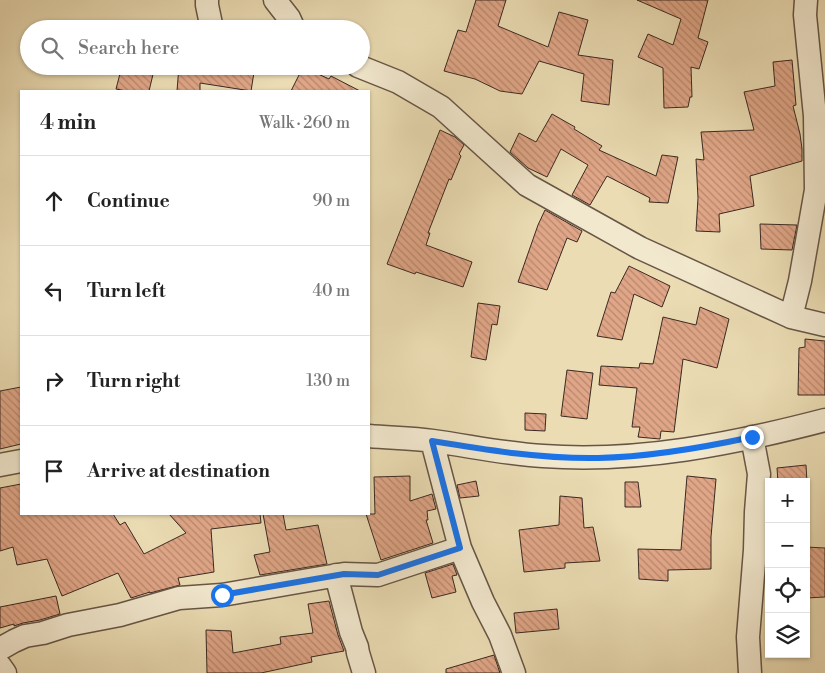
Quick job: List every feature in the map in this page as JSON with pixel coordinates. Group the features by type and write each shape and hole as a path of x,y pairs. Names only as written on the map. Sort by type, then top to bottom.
{"street":[{"path":"207,0 210,20"},
{"path":"275,0 290,20"},
{"path":"791,317 820,193 820,116 805,15 806,0"},
{"path":"370,71 398,82 440,107 528,185 640,248 791,317 825,325"},
{"path":"370,436 432,441 543,456 598,458 691,450 825,420"},
{"path":"750,673 748,637 759,474 752,437"},
{"path":"432,441 460,548 483,602 500,635 514,673"},
{"path":"0,465 20,461"},
{"path":"0,648 25,636 120,615 178,598 222,595 344,574 378,575 460,548"},
{"path":"336,575 364,673"},
{"path":"0,666 5,673"}],"building":[{"path":"476,0 506,0 498,26 548,47 559,12 588,20 578,55 613,60 609,105 581,101 584,74 539,61 522,94 500,91 475,79 444,71 458,30 466,32"},
{"path":"637,0 708,0 698,38 708,42 699,69 691,67 692,97 690,97 688,107 664,108 663,68 638,57 648,34 673,45 681,19"},
{"path":"792,60 796,105 793,106 800,134 802,161 750,176 754,206 719,214 720,232 696,231 698,198 696,159 704,160 701,132 754,130 744,92 775,86 773,62"},
{"path":"120,75 153,75 149,90 116,89"},
{"path":"178,75 254,75 251,90 200,83 200,90 177,90"},
{"path":"299,75 320,75 329,79 331,76 358,90 292,90"},
{"path":"552,114 602,146 599,150 656,176 662,155 678,157 668,203 649,202 650,198 607,176 590,205 572,195 588,165 561,149 547,177 528,168 510,152 519,133 536,142"},
{"path":"440,130 455,137 464,145 428,233 430,233 426,245 472,262 463,287 387,264"},
{"path":"545,210 582,231 577,242 567,238 547,290 518,282"},
{"path":"760,224 797,225 792,250 761,249"},
{"path":"629,266 670,286 662,307 634,294 622,340 597,336 611,292 615,293"},
{"path":"478,303 500,306 497,325 492,324 486,360 471,357"},
{"path":"700,307 729,319 717,368 683,359 674,432 661,431 660,439 638,437 640,427 632,427 637,388 599,385 601,366 639,368 640,363 653,364 663,317 696,325"},
{"path":"805,339 825,341 825,395 798,395 799,348 805,347"},
{"path":"567,370 593,373 587,419 561,416"},
{"path":"20,387 20,444 0,449 0,391"},
{"path":"525,413 546,414 545,431 525,430"},
{"path":"806,465 807,478 778,478 777,468"},
{"path":"410,476 410,501 432,494 436,509 427,511 428,520 426,520 433,543 381,560 366,515 375,514 374,477"},
{"path":"687,476 716,479 711,537 711,569 668,570 668,581 639,579 638,549 681,550"},
{"path":"476,481 479,496 460,498 457,485"},
{"path":"625,482 638,482 641,507 625,507"},
{"path":"20,484 20,515 114,515 120,525 125,522 144,554 186,533 170,515 260,515 261,523 211,529 214,572 178,578 180,585 131,598 118,573 62,596 47,559 17,565 13,547 0,551 0,488"},
{"path":"560,496 582,498 584,528 593,527 600,561 565,563 565,568 524,572 519,530 559,525"},
{"path":"263,515 283,515 286,530 318,525 327,564 260,575 254,555 270,552"},
{"path":"810,547 825,548 825,597 810,598"},
{"path":"453,564 457,575 452,576 456,592 432,598 425,573"},
{"path":"56,596 60,614 0,628 0,607"},
{"path":"329,601 344,651 311,657 312,662 261,673 207,673 206,630 231,631 233,653 281,644 280,637 313,633 308,604"},
{"path":"557,609 559,629 516,633 514,613"},
{"path":"494,655 500,673 446,673 446,669"}],"route":[{"path":"222,595 344,574 378,575 460,548 432,441 543,456 598,458 691,450 752,437"}]}
